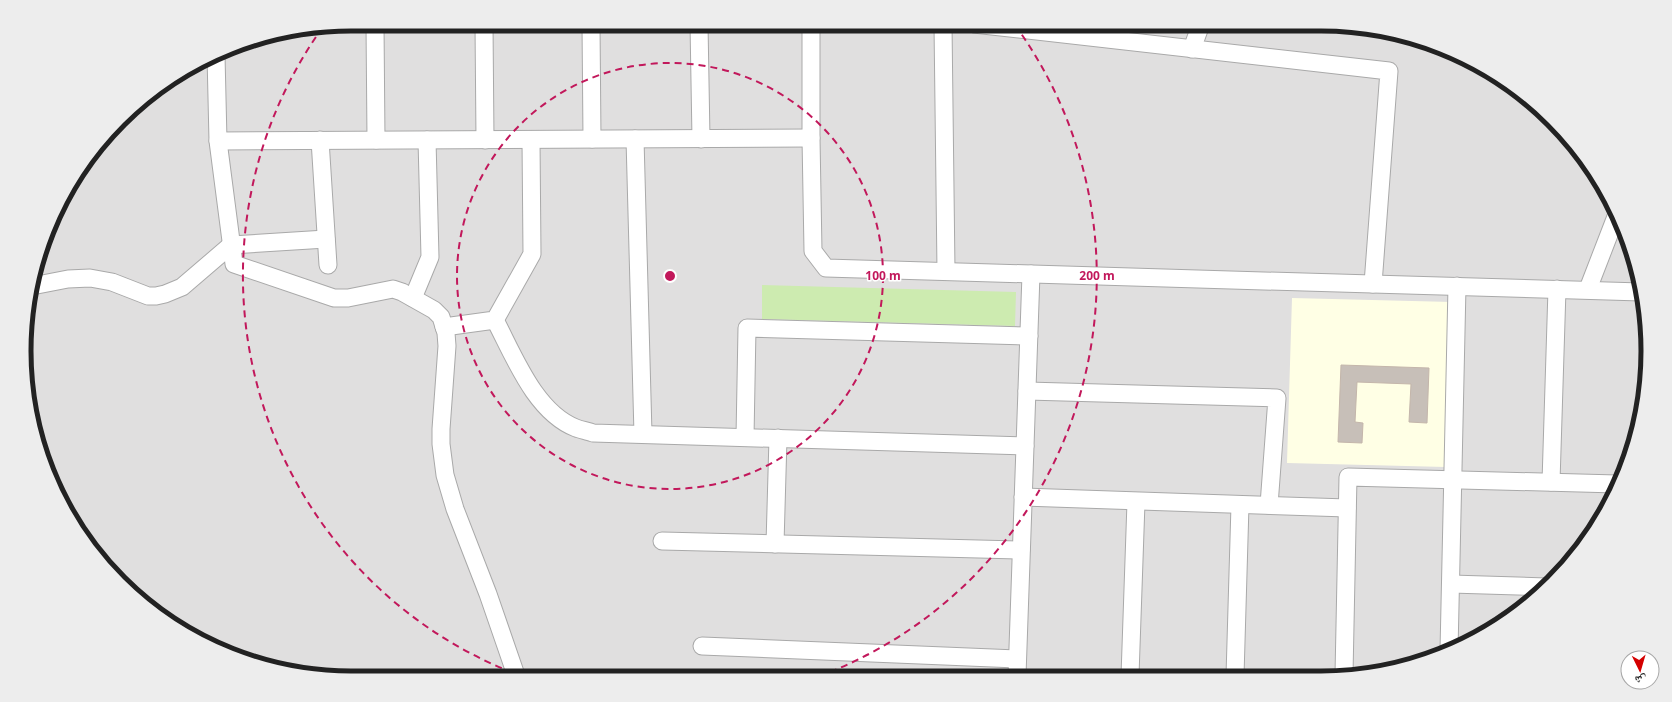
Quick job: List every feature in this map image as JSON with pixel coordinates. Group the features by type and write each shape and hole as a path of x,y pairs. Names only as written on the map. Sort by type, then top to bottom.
{"street":[{"path":"375,31 376,140"},
{"path":"484,31 485,140"},
{"path":"591,31 592,139"},
{"path":"699,31 701,139"},
{"path":"811,31 813,251 826,268 1635,292"},
{"path":"943,31 946,272"},
{"path":"1091,31 1192,49 1388,71 1373,284"},
{"path":"1192,49 1198,31"},
{"path":"216,61 218,141 234,264 334,298 348,298 393,289 413,298 437,312 441,317 447,346 441,444 445,475 454,509 488,594 515,671"},
{"path":"218,141 811,138"},
{"path":"635,139 643,434"},
{"path":"320,140 328,264"},
{"path":"413,298 430,257 427,140"},
{"path":"494,320 532,254 531,140"},
{"path":"1588,290 1614,222"},
{"path":"38,285 68,279 90,278 112,282 148,296 165,294 182,288 231,245 326,239"},
{"path":"1017,671 1031,274"},
{"path":"1449,644 1457,286"},
{"path":"1551,482 1557,289"},
{"path":"494,320 528,383 541,402 559,419 576,428 593,433 1025,446"},
{"path":"444,327 494,320"},
{"path":"745,437 747,328 1029,336"},
{"path":"1027,391 1276,398 1269,505"},
{"path":"776,544 778,438"},
{"path":"1344,670 1348,477 1612,484"},
{"path":"1023,497 1348,508"},
{"path":"1130,671 1136,502"},
{"path":"1235,671 1240,504"},
{"path":"662,541 1021,550"},
{"path":"1450,584 1537,587"},
{"path":"702,646 1018,659"}],"shaded area":[{"path":"1321,31 1383,37 1424,48 1463,64 1481,74 1516,97 1532,110 1562,140 1575,156 1587,173 1608,209 1617,229 1630,268 1635,289 1640,330 1641,351 1638,393 1635,413 1624,454 1608,493 1587,529 1562,562 1532,592 1499,617 1463,638 1443,647 1404,660 1363,668 1321,671 351,671 289,665 248,654 209,638 173,617 156,605 140,592 110,562 85,529 64,493 55,473 42,434 37,413 31,351 34,309 37,289 48,248 64,209 85,173 97,156 110,140 140,110 173,85 209,64 229,55 268,42 289,37 330,32"},
{"path":"1292,298 1452,302 1446,467 1287,463"}],"green space":[{"path":"762,285 1016,292 1015,326 762,319"}],"building":[{"path":"1466,65 1477,72 1477,72 1465,67"},
{"path":"1341,365 1429,368 1427,423 1409,422 1411,384 1357,382 1355,422 1363,423 1362,443 1338,442"}]}
